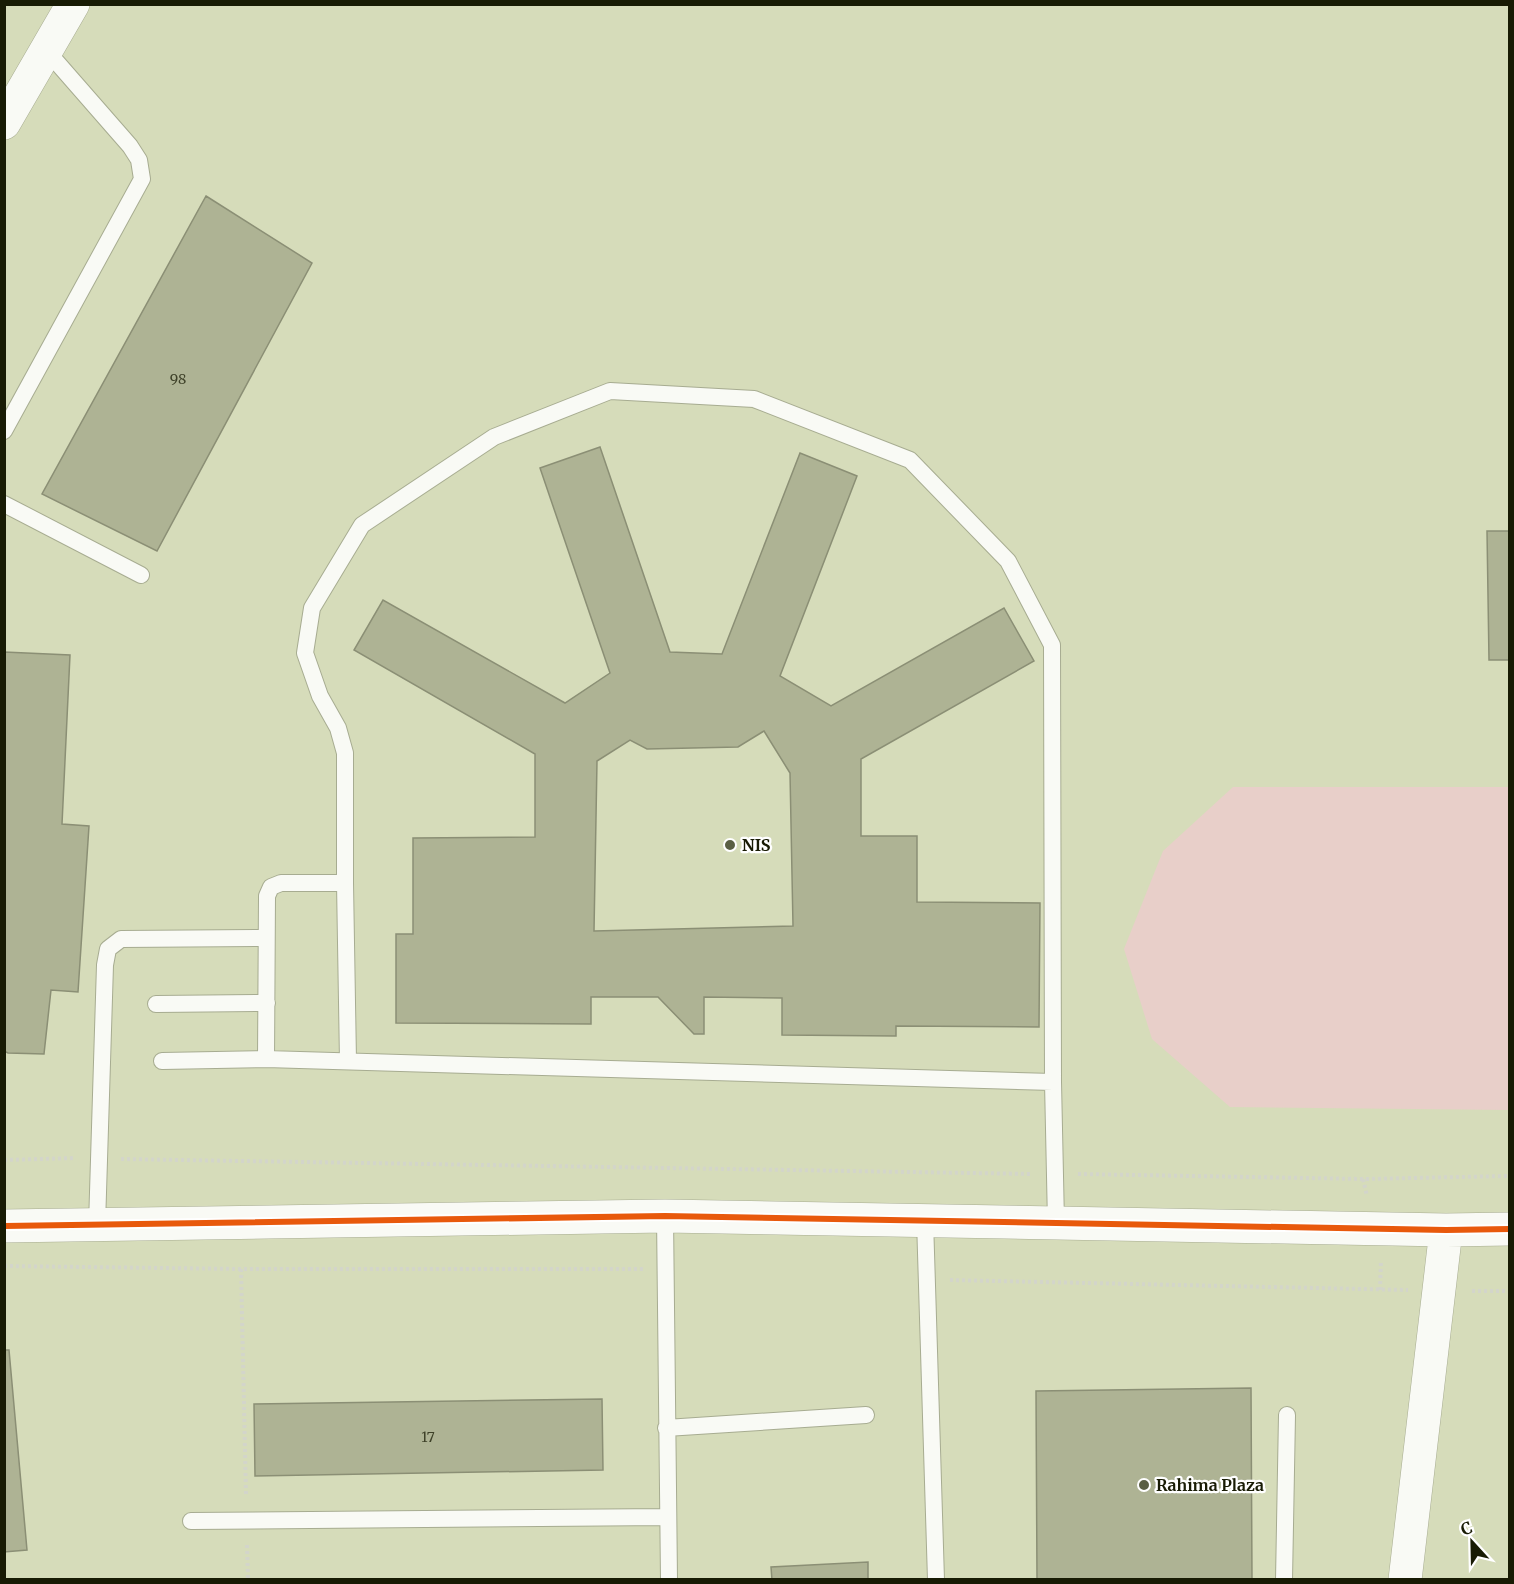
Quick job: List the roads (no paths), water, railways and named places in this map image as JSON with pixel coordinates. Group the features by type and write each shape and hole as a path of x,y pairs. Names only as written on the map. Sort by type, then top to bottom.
{"street":[{"path":"4,123 73,4"},
{"path":"4,1226 665,1216 1446,1230 1509,1229"},
{"path":"1405,1580 1446,1230"}],"lane":[{"path":"4,431 142,179 140,160 130,146 47,51"},
{"path":"348,1061 345,753 338,728 320,696 305,653 312,608 362,525 494,437 610,391 754,399 910,460 1008,561 1052,645 1053,1082 1056,1223"},
{"path":"4,504 141,575"},
{"path":"266,1059 267,896 271,886 282,883 345,883"},
{"path":"97,1225 105,964 108,949 121,939 266,938"},
{"path":"156,1004 267,1003"},
{"path":"162,1062 266,1059 1053,1082"},
{"path":"665,1216 669,1580"},
{"path":"925,1220 936,1580"},
{"path":"666,1428 866,1415"},
{"path":"1284,1580 1287,1415"},
{"path":"191,1521 667,1517"}],"place":[{"name":"NIS","path":"730,845"},
{"name":"Rahima Plaza","path":"1144,1485"}]}
